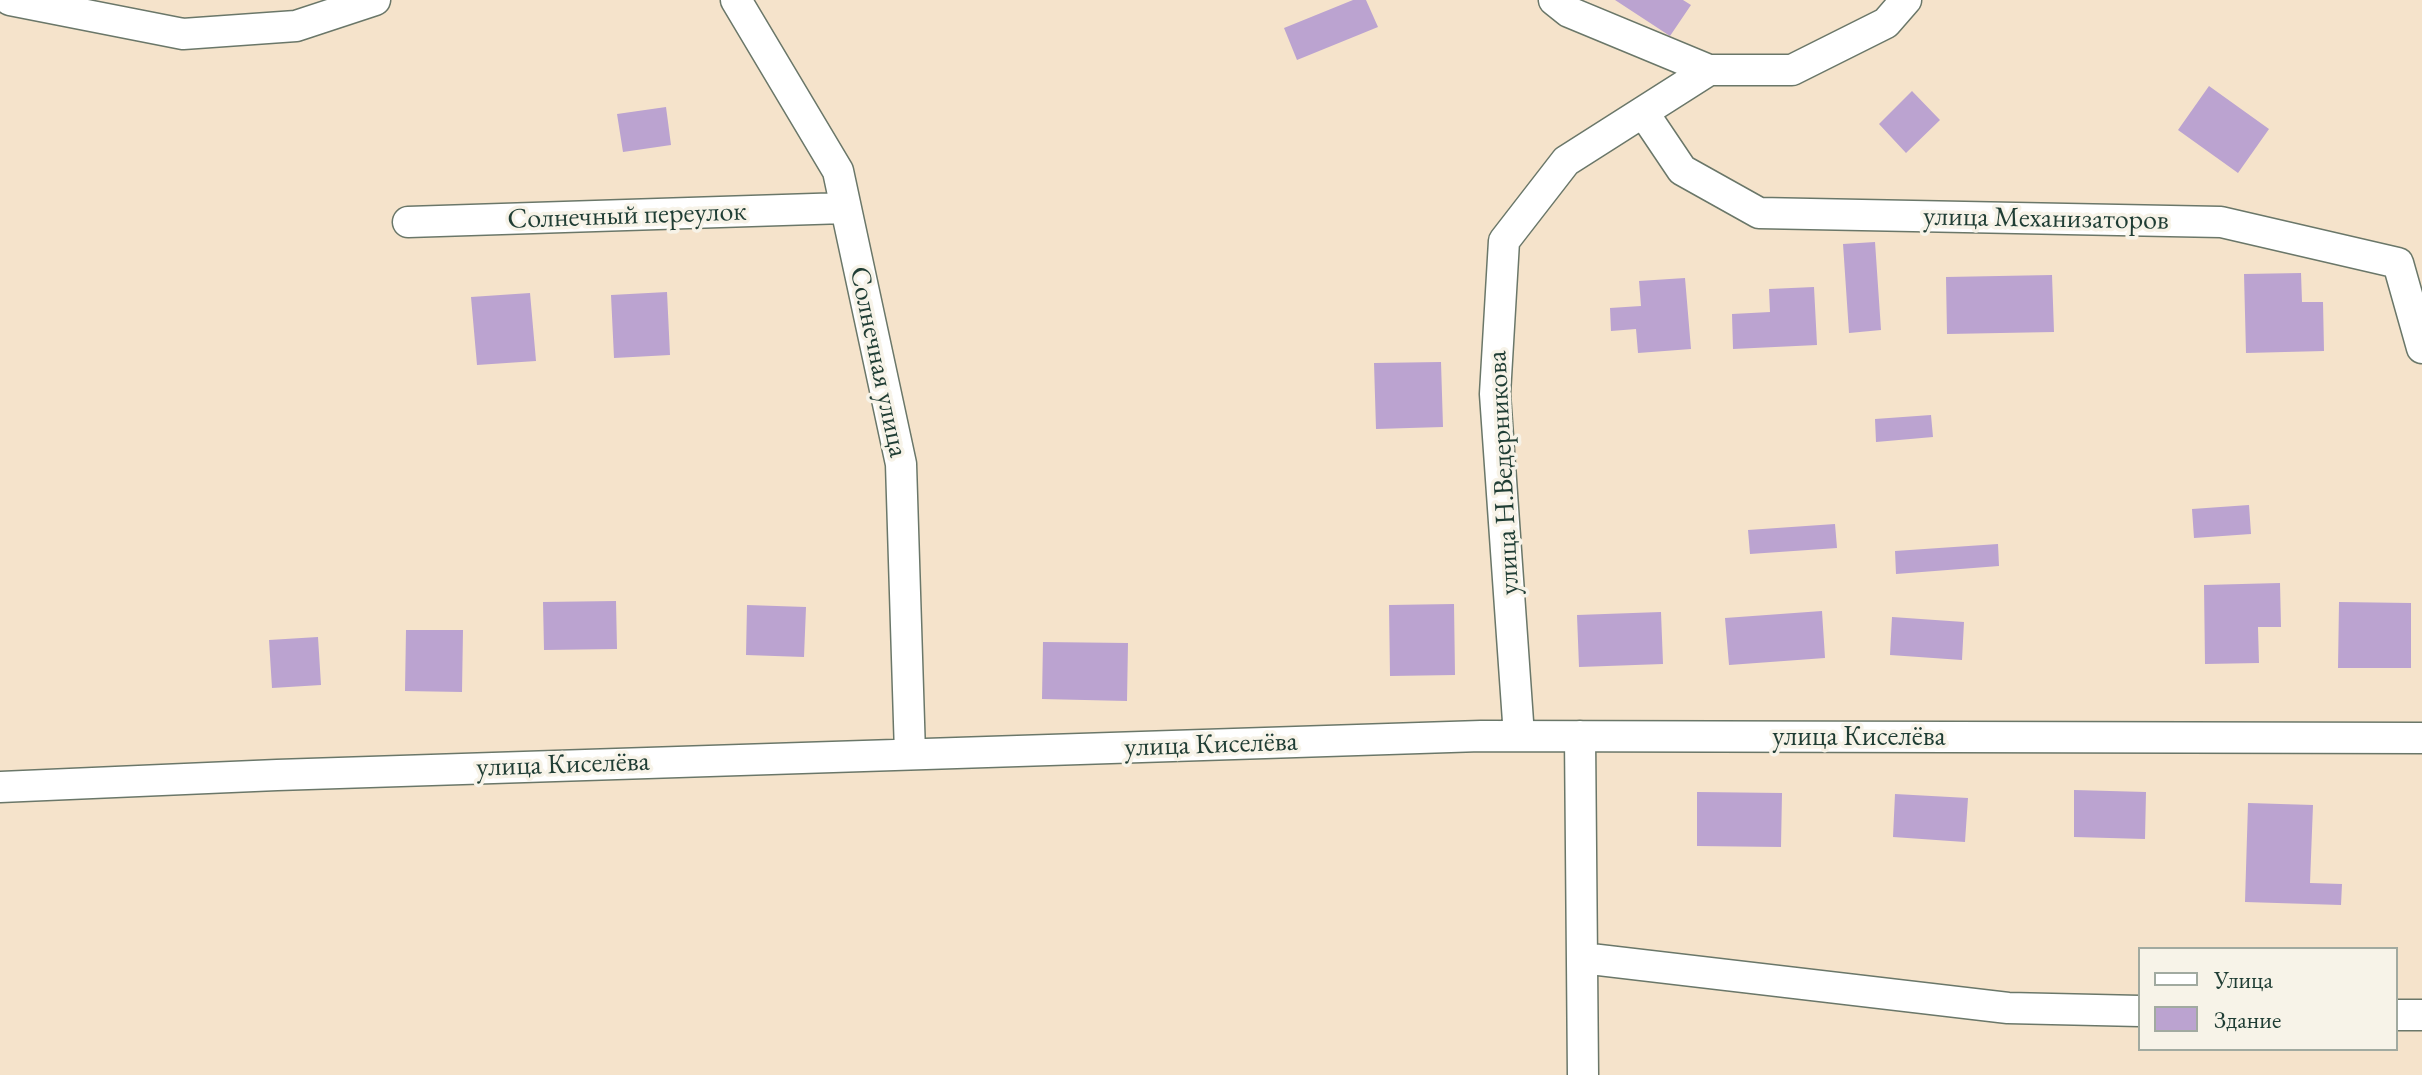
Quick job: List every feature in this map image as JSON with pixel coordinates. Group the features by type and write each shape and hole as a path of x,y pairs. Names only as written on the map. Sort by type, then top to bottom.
{"street":[{"path":"10,0 183,34 296,26 375,0"},
{"name":"Солнечная улица","path":"736,0 838,171 901,464 910,754"},
{"path":"1554,0 1569,12 1709,70 1792,70 1886,23 1906,0"},
{"name":"улица Н.Ведерникова","path":"1519,736 1495,394 1504,241 1566,161 1709,70"},
{"name":"улица Механизаторов","path":"1643,112 1682,170 1759,213 2221,222 2398,263 2422,348"},
{"name":"Солнечный переулок","path":"408,222 845,208"},
{"name":"улица Киселёва","path":"0,787 910,754 1519,736 2422,738"},
{"path":"1580,736 1583,1075"},
{"path":"1582,958 2008,1008 2138,1011"},
{"path":"2398,1015 2422,1015"}],"building":[{"path":"1353,0 1366,0 1378,27 1297,60 1284,28"},
{"path":"1615,0 1683,0 1691,5 1670,36"},
{"path":"2209,86 2269,129 2238,173 2178,130"},
{"path":"1912,91 1940,120 1906,153 1879,124"},
{"path":"666,107 671,145 623,152 617,114"},
{"path":"1875,242 1881,330 1849,333 1843,244"},
{"path":"2301,273 2302,302 2323,302 2324,351 2246,353 2244,274"},
{"path":"2052,275 2054,332 1947,334 1946,277"},
{"path":"1685,278 1691,349 1638,353 1636,329 1611,331 1610,308 1641,306 1639,281"},
{"path":"1814,287 1817,345 1733,349 1732,314 1770,312 1769,289"},
{"path":"667,292 670,355 614,358 611,295"},
{"path":"530,293 536,361 477,365 471,297"},
{"path":"1441,362 1443,427 1376,429 1374,363"},
{"path":"1931,415 1933,437 1876,442 1875,419"},
{"path":"2249,505 2251,534 2194,538 2192,509"},
{"path":"1835,524 1837,548 1750,554 1748,530"},
{"path":"1998,544 1999,566 1896,574 1895,551"},
{"path":"2280,583 2281,627 2258,627 2259,663 2205,664 2204,585"},
{"path":"616,601 617,649 544,650 543,602"},
{"path":"2339,602 2411,603 2411,668 2338,668"},
{"path":"1454,604 1455,675 1390,676 1389,605"},
{"path":"747,605 806,607 804,657 746,655"},
{"path":"1822,611 1825,658 1729,665 1725,618"},
{"path":"1661,612 1663,664 1579,667 1577,615"},
{"path":"1892,617 1964,622 1962,660 1890,655"},
{"path":"406,630 463,630 462,692 405,691"},
{"path":"318,637 321,685 272,688 269,640"},
{"path":"1043,642 1128,643 1127,701 1042,699"},
{"path":"2074,790 2146,792 2145,839 2074,837"},
{"path":"1697,792 1782,793 1781,847 1697,846"},
{"path":"1895,794 1968,798 1965,842 1893,837"},
{"path":"2248,803 2313,805 2310,883 2342,884 2341,905 2245,902"}]}
